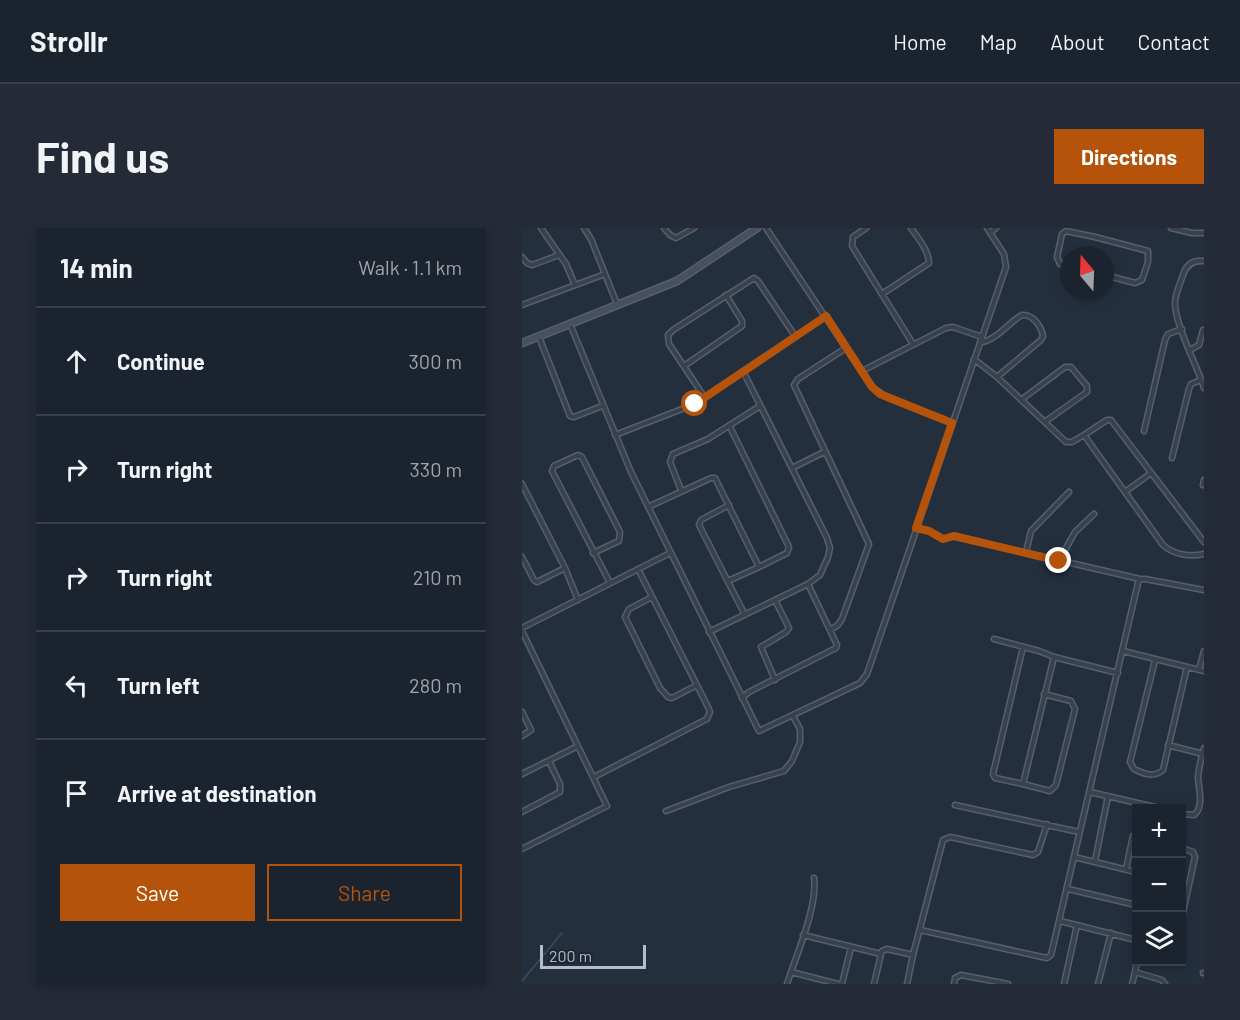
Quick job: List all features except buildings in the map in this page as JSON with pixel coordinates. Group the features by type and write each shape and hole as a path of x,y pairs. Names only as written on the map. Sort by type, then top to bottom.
{"street":[{"path":"541,228 575,285"},
{"path":"584,228 591,239 617,304"},
{"path":"664,228 676,238 694,228"},
{"path":"522,343 681,279 757,228"},
{"path":"766,228 872,387 880,394 952,423"},
{"path":"866,228 853,237 852,246 913,344"},
{"path":"882,294 929,262 927,253 911,228"},
{"path":"570,324 602,406 648,507 759,731 860,683 867,674 1006,267 1004,254 987,228"},
{"path":"990,233 996,228"},
{"path":"1095,237 1096,228"},
{"path":"1171,228 1204,233"},
{"path":"1060,264 1057,257 1062,234 1066,231 1148,251 1148,262 1142,280 1135,283 1114,277"},
{"path":"522,257 532,265 559,255"},
{"path":"1204,261 1198,261 1185,269 1175,300 1182,329 1204,388"},
{"path":"522,305 605,273"},
{"path":"705,398 669,344 668,335 673,330 749,280 756,279 795,336"},
{"path":"684,366 741,328 742,321 726,296"},
{"path":"980,342 984,343 1022,315 1032,317 1042,331 1041,340 997,377"},
{"path":"615,435 687,409 826,316"},
{"path":"862,371 946,328 953,327 982,337"},
{"path":"1144,431 1165,340 1168,334 1182,329"},
{"path":"1190,350 1199,345 1202,329"},
{"path":"538,337 570,416 574,417 602,406"},
{"path":"830,630 842,619 869,544 794,385 798,379 846,348"},
{"path":"974,359 997,377 1066,442 1072,442 1107,420 1111,420 1204,542"},
{"path":"1021,400 1065,367 1071,367 1087,386 1087,392 1046,422"},
{"path":"709,632 808,584 822,572 830,548 743,371"},
{"path":"1172,458 1191,384 1201,380"},
{"path":"681,490 670,457 730,427 760,406"},
{"path":"728,581 787,553 789,547 730,427"},
{"path":"1084,435 1169,550 1187,555 1204,554"},
{"path":"792,468 824,452"},
{"path":"593,553 619,541 620,532 582,457 578,454 554,466 552,471 593,553 610,583"},
{"path":"1125,492 1152,473"},
{"path":"648,507 681,490 715,478 759,567"},
{"path":"522,484 565,568 578,600"},
{"path":"1026,552 1031,531 1069,492"},
{"path":"729,505 701,520 699,525 745,615"},
{"path":"1059,561 1075,532 1094,514"},
{"path":"916,528 929,531 943,539 954,536 1140,579 1204,590"},
{"path":"522,849 608,806 522,629 670,554"},
{"path":"522,556 537,582 565,568"},
{"path":"594,777 707,718 710,712 638,569"},
{"path":"920,930 1047,958 1053,951 1140,579"},
{"path":"742,698 749,692 836,648 837,645 808,584"},
{"path":"652,597 629,609 625,617 650,668 660,688 668,697 672,698 696,685"},
{"path":"775,600 789,627 786,632 763,645 762,648 775,680"},
{"path":"994,639 1118,673"},
{"path":"1023,647 993,774 996,778 1045,791 1053,790 1056,785 1075,709 1072,702 1044,694"},
{"path":"1123,651 1201,670 1204,651"},
{"path":"1023,784 1054,657"},
{"path":"1155,660 1130,762 1138,771 1149,774 1163,770 1187,667"},
{"path":"522,712 531,730 522,736"},
{"path":"666,811 729,787 784,771 792,761 800,742 800,729 794,716"},
{"path":"1168,745 1203,754"},
{"path":"522,774 578,746"},
{"path":"1186,814 1194,815 1199,811 1203,799 1198,776 1204,748"},
{"path":"522,812 560,792 560,784 549,761"},
{"path":"1090,792 1142,804"},
{"path":"1095,861 1107,796"},
{"path":"955,805 1079,832"},
{"path":"907,984 944,840 950,837 1033,855 1038,852 1047,825"},
{"path":"1126,869 1132,841"},
{"path":"1183,912 1195,857 1193,852 1186,849"},
{"path":"1074,857 1132,871"},
{"path":"786,984 816,889 814,878"},
{"path":"1068,889 1132,904"},
{"path":"1060,921 1132,939"},
{"path":"1064,984 1077,925"},
{"path":"1098,984 1111,933"},
{"path":"803,935 881,954"},
{"path":"791,972 840,984 851,947"},
{"path":"874,984 882,951 887,949 913,955"},
{"path":"1132,984 1136,966"},
{"path":"1135,972 1162,980 1166,984"},
{"path":"954,984 955,978 961,975 1008,984"}],"waterway":[{"path":"522,981 562,933"}],"route":[{"path":"695,404 826,316 872,387 880,394 952,423 916,528 929,531 943,539 954,536 1059,561"}]}
